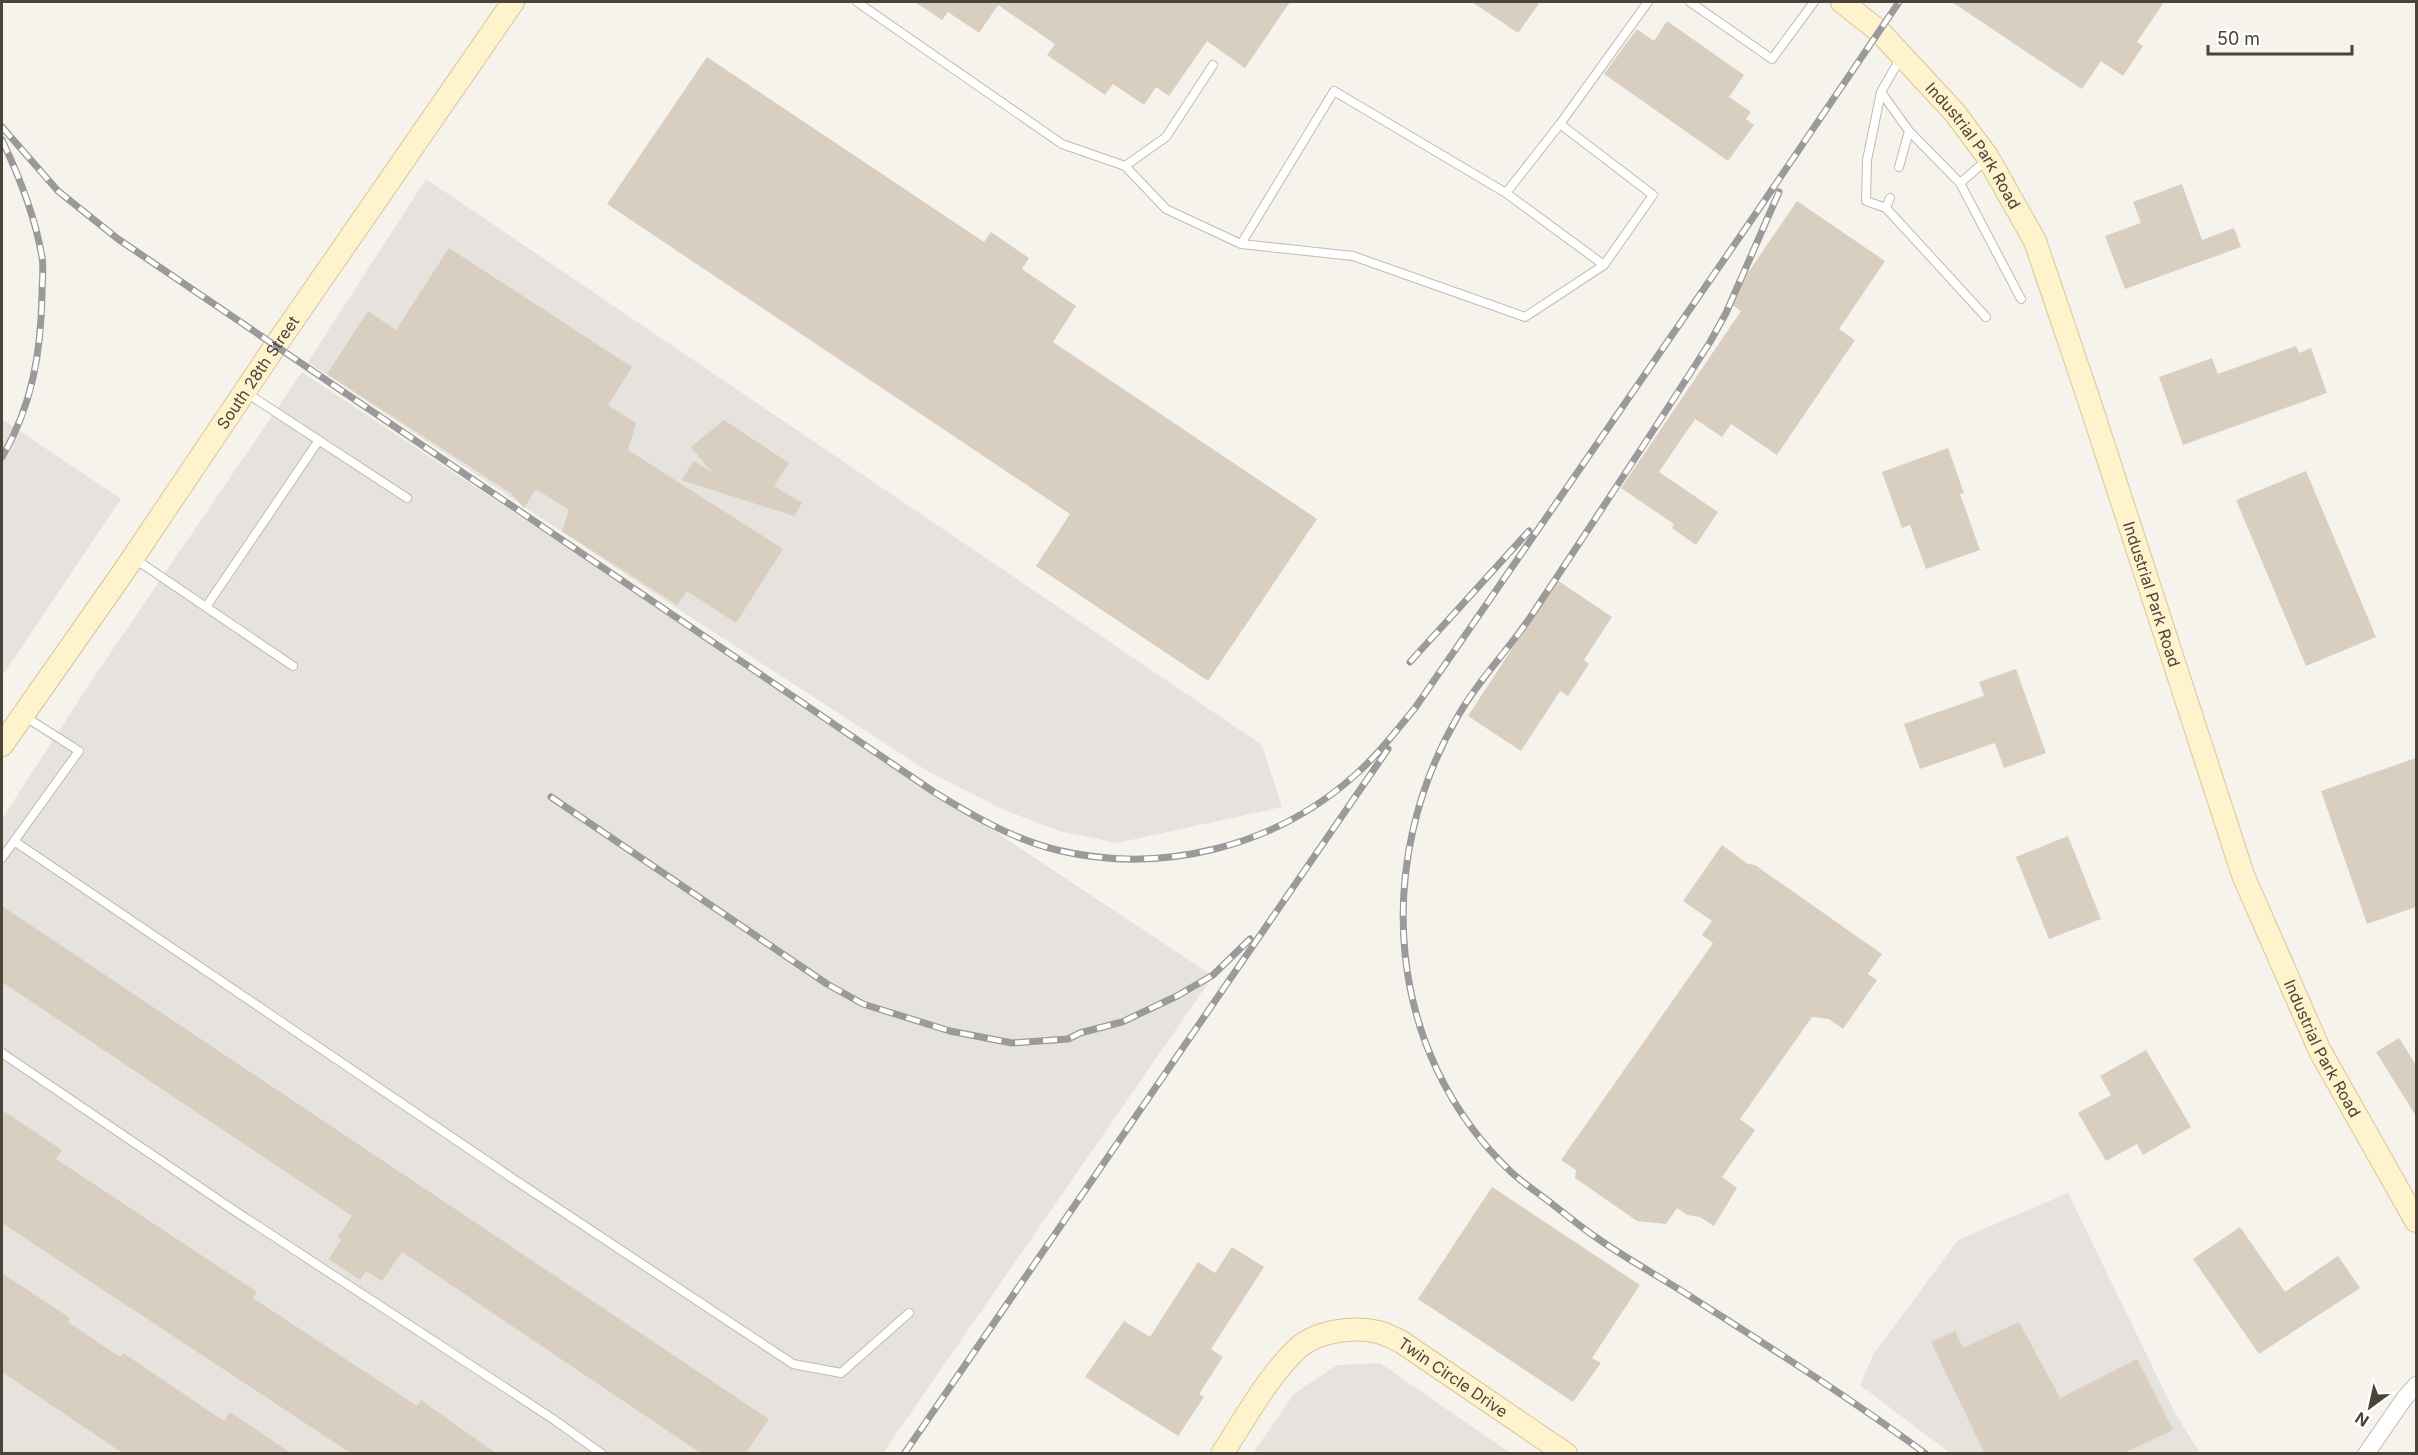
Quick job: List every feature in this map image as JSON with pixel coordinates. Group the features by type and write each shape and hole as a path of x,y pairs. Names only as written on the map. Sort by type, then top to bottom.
{"street":[{"name":"South 28th Street","path":"2,745 133,558 244,392 513,2"},
{"name":"Industrial Park Road","path":"1842,2 1879,31 1955,113 1988,159 2035,241 2051,283 2243,875 2320,1051 2416,1221"},
{"name":"Twin Circle Drive","path":"1222,1454 1273,1378 1299,1347 1331,1333 1355,1330 1378,1332 1400,1341 1566,1454"},
{"path":"2366,1454 2416,1385"}],"lane":[{"path":"857,2 1062,144 1125,166 1166,209 1241,244 1353,256 1525,317 1604,265 1653,195 1560,124"},
{"path":"1506,193 1560,124 1648,2"},
{"path":"1690,2 1772,59 1814,2"},
{"path":"1903,55 1881,92 1866,160 1866,201 1886,208 1986,317"},
{"path":"1125,166 1166,137 1213,65"},
{"path":"1241,244 1334,91 1506,193 1604,265"},
{"path":"1881,92 1909,131 1960,183 2021,299"},
{"path":"1899,167 1909,131"},
{"path":"1960,183 1988,159"},
{"path":"1886,208 1890,198"},
{"path":"244,392 407,498"},
{"path":"206,607 319,440"},
{"path":"133,558 293,666"},
{"path":"2,858 79,751 23,715"},
{"path":"14,841 793,1364 841,1373 909,1313"},
{"path":"2,1053 232,1209 554,1419 602,1454"}],"shaded area":[{"path":"426,179 1262,745 1282,807 1117,843 1059,831 1004,810 929,772 658,596 308,362"},
{"path":"302,372 1213,976 883,1453 2,1453 2,819 92,680"},
{"path":"2,419 121,499 2,676"},
{"path":"2068,1193 2175,1413 2200,1453 1950,1453 1860,1385 1873,1355 1958,1240"},
{"path":"1380,1363 1510,1453 1253,1453 1294,1394 1337,1365"}],"building":[{"path":"915,2 1290,2 1245,68 1207,41 1169,96 1156,87 1144,105 1113,84 1105,95 1047,55 1055,44 998,5 979,33 948,12 942,20"},
{"path":"1472,2 1540,2 1518,33"},
{"path":"1952,2 2164,2 2137,42 2143,46 2123,76 2101,61 2082,89"},
{"path":"1667,21 1744,75 1729,97 1751,112 1746,119 1754,125 1728,161 1604,74 1637,29 1654,41"},
{"path":"707,57 984,242 991,232 1029,258 1022,269 1076,306 1053,342 1317,519 1208,681 1036,566 1070,514 607,204"},
{"path":"2182,184 2202,240 2234,228 2241,247 2125,289 2105,236 2141,223 2133,202"},
{"path":"1797,201 1885,261 1839,329 1855,340 1777,455 1731,424 1722,437 1695,419 1659,472 1718,512 1696,545 1672,528 1674,524 1621,488 1741,311 1728,302"},
{"path":"449,248 632,367 608,405 636,423 628,450 783,549 736,623 687,591 677,605 562,531 569,510 536,489 524,508 512,494 327,374 368,311 396,330"},
{"path":"2296,346 2299,353 2311,348 2327,393 2183,445 2159,377 2212,358 2218,374"},
{"path":"724,420 789,463 774,486 802,503 794,516 681,480 694,461 713,473 691,447"},
{"path":"1948,448 1964,493 1960,494 1980,550 1926,569 1910,525 1902,528 1882,472"},
{"path":"2306,471 2376,637 2306,666 2236,500"},
{"path":"1557,580 1612,617 1584,660 1589,664 1568,696 1560,691 1521,751 1468,716"},
{"path":"2016,669 2046,753 2004,768 1995,743 1920,769 1904,724 1984,696 1979,682"},
{"path":"2416,758 2416,907 2367,924 2321,791"},
{"path":"2068,836 2101,919 2049,939 2016,857"},
{"path":"1722,845 1748,864 1755,865 1882,954 1868,974 1877,980 1843,1029 1829,1019 1812,1017 1740,1119 1755,1130 1722,1177 1737,1188 1714,1226 1700,1217 1687,1215 1677,1208 1666,1224 1637,1221 1575,1178 1576,1170 1561,1160 1713,943 1702,935 1712,921 1683,901"},
{"path":"2,906 769,1419 745,1454 702,1454 402,1252 382,1281 366,1271 360,1280 329,1259 341,1240 338,1237 352,1216 2,982"},
{"path":"2399,1038 2416,1065 2416,1116 2376,1052"},
{"path":"2146,1050 2191,1127 2143,1155 2137,1144 2106,1161 2078,1113 2111,1095 2100,1076"},
{"path":"2,1110 62,1150 56,1159 257,1292 253,1298 417,1406 421,1400 497,1454 352,1454 2,1223"},
{"path":"1492,1187 1640,1285 1592,1358 1601,1363 1573,1402 1418,1299"},
{"path":"2240,1227 2285,1292 2338,1256 2360,1288 2259,1354 2193,1259"},
{"path":"1232,1247 1264,1267 1211,1349 1223,1357 1199,1394 1204,1397 1178,1436 1085,1377 1124,1321 1150,1337 1198,1262 1215,1273"},
{"path":"2,1273 70,1318 68,1322 120,1357 123,1353 224,1421 230,1412 292,1454 124,1454 2,1372"},
{"path":"2019,1322 2060,1398 2137,1359 2173,1430 2122,1454 1985,1454 1931,1342 1955,1331 1963,1348"}],"railway":[{"path":"2,127 58,191 118,239 934,792 963,810 1025,840 1057,850 1097,857 1136,859 1176,856 1215,849 1253,837 1289,821 1323,801 1354,776 1378,752 1415,708 1899,2"},
{"path":"2,140 31,212 39,242 43,271 40,337 33,378 21,418 2,457"},
{"path":"1779,192 1726,313 1710,342 1526,624 1466,702 1458,716 1431,773 1413,832 1404,893 1405,953 1416,1013 1437,1070 1469,1124 1511,1172 1610,1247 1787,1359 1926,1454"},
{"path":"1410,662 1529,531"},
{"path":"904,1454 1388,749"},
{"path":"551,797 827,984 863,1004 950,1031 1012,1043 1068,1039 1080,1033 1122,1022 1177,996 1213,975 1250,939"}]}
